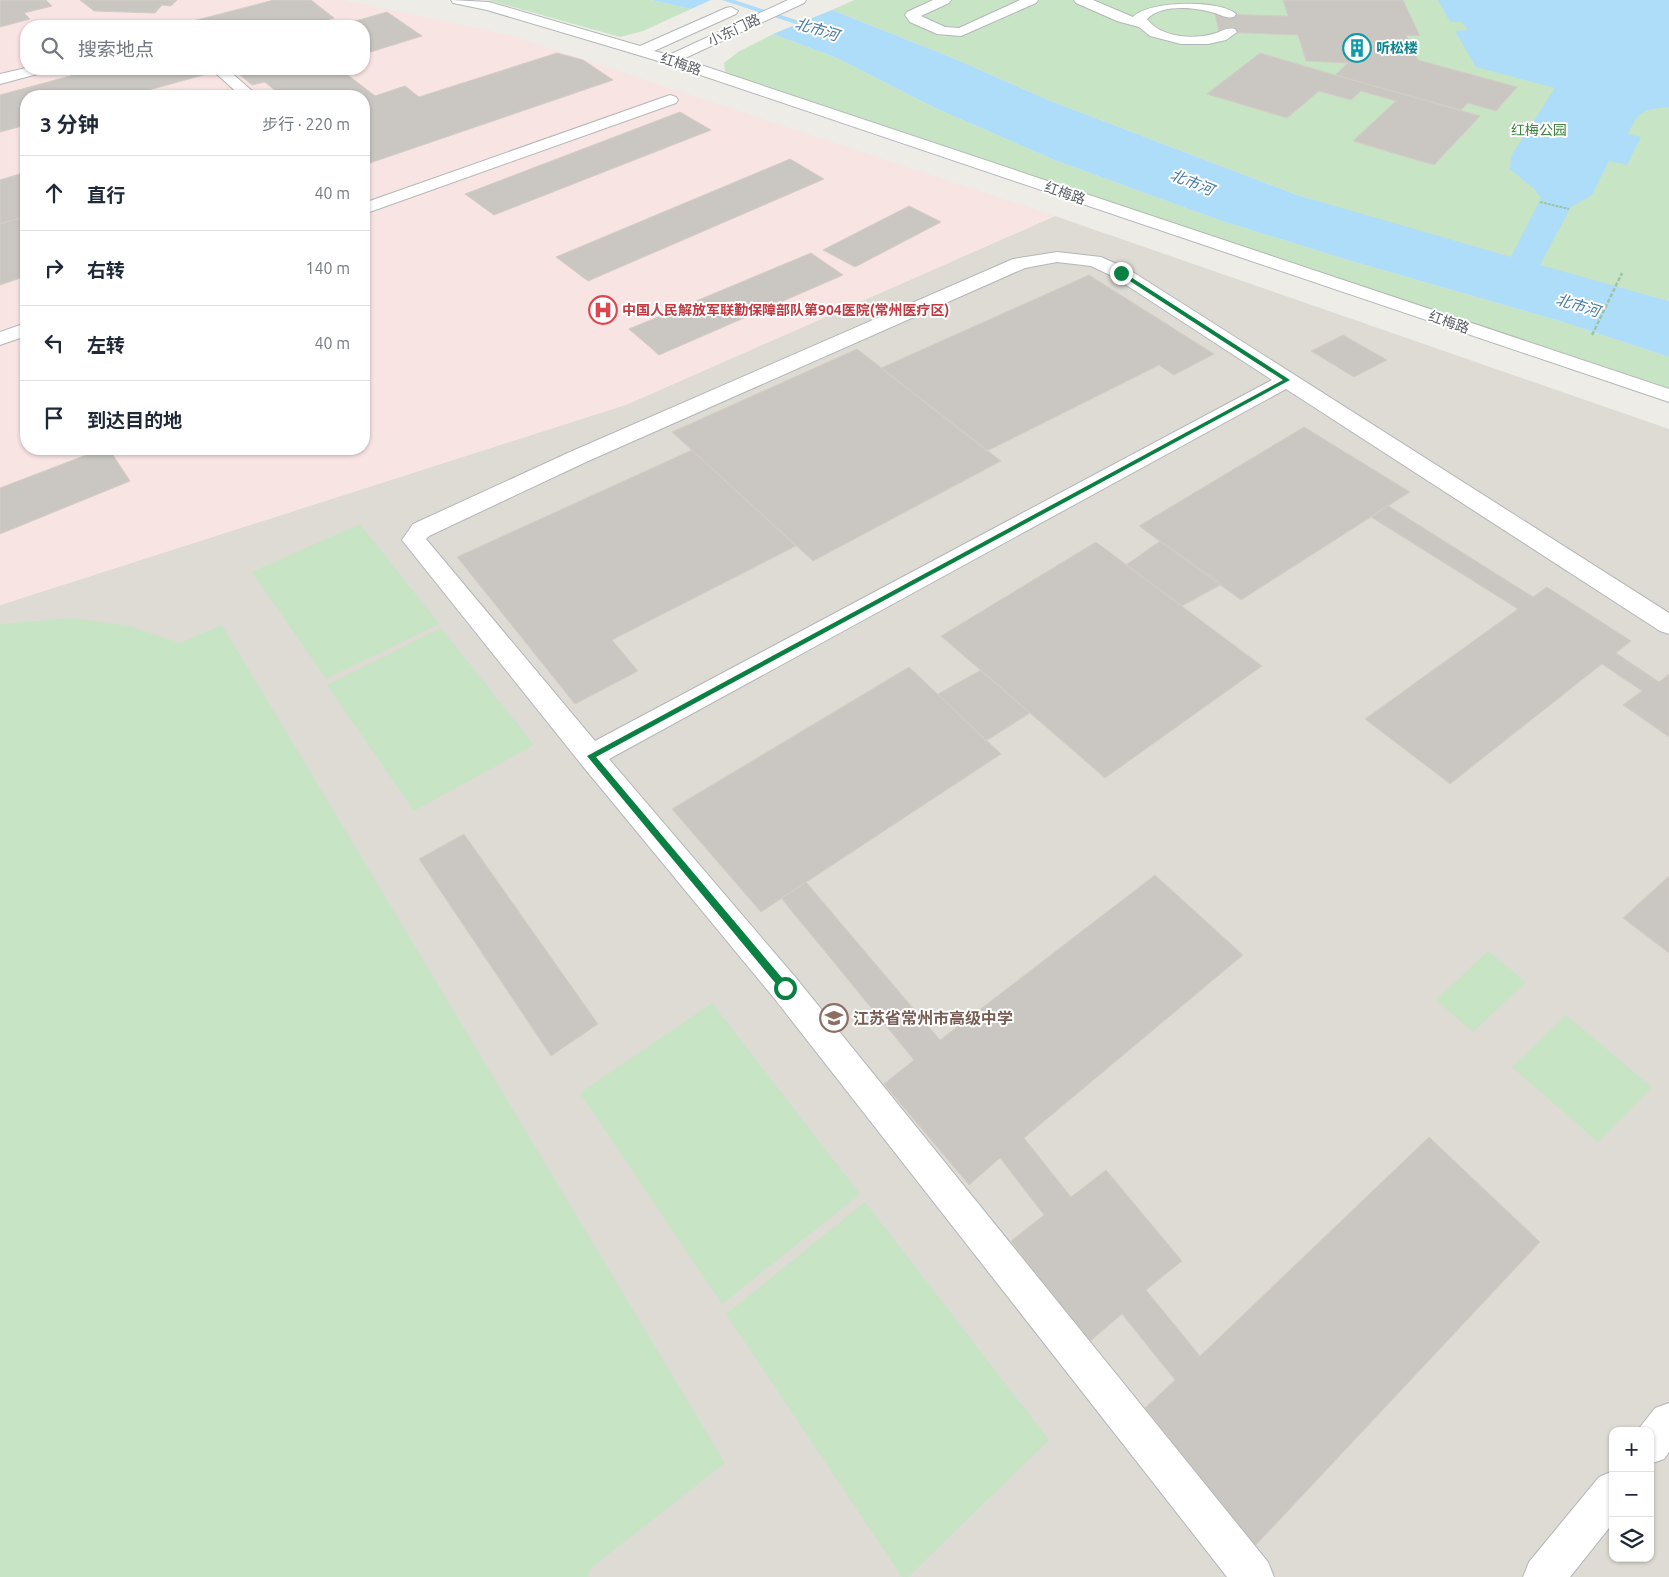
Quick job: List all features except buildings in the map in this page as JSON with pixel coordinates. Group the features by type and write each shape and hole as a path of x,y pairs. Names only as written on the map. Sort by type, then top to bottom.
{"street":[{"name":"红梅路","path":"458,0 489,6 670,60 1669,396"},
{"path":"944,0 912,16 942,31 961,32 1031,0"},
{"path":"1081,0 1122,18 1142,24 1161,35 1190,40 1218,38 1230,32"},
{"path":"1137,2 1177,0 1202,2 1229,14"},
{"name":"小东门路","path":"670,60 797,1"},
{"path":"1142,24 1139,18 1142,11 1149,6 1162,2"},
{"name":"小东门路","path":"641,51 746,4"},
{"path":"0,80 20,74"},
{"path":"225,75 243,90"},
{"path":"370,202 670,100"},
{"path":"1253,1577 785,988 590,756 414,540 421,530 578,457 1020,263 1057,257 1095,261 1121,273 1669,625"},
{"path":"0,339 20,331"},
{"path":"590,756 1287,380"},
{"path":"1654,1440 1669,1422"},
{"path":"1544,1577 1609,1497"}],"path":[{"path":"1540,202 1570,209"},
{"path":"1590,339 1622,273"}],"shaded area":[{"name":"中国人民解放军联勤保障部队第904医院(常州医疗区)","path":"0,0 344,0 510,35 1055,216 628,404 0,605"},
{"name":"江苏省常州市高级中学","path":"1055,216 1669,429 1669,1577 0,1577 0,605 628,404"}],"green space":[{"path":"488,0 651,0 691,9 643,31 620,37"},
{"name":"红梅公园","path":"854,0 1669,0 1669,301 1467,246 1297,195 1048,100 953,58 832,10"},
{"path":"773,34 837,58 935,108 1057,161 1219,220 1348,260 1563,322 1669,357 1669,389 735,79 725,71 724,63 738,52"},
{"path":"360,524 439,624 326,679 252,572"},
{"path":"73,618 129,626 180,643 222,625 725,1463 591,1568 588,1577 0,1577 0,624"},
{"path":"441,628 534,745 414,811 327,685"},
{"path":"1488,951 1526,982 1473,1032 1436,1000"},
{"path":"712,1003 860,1194 722,1304 580,1093"},
{"path":"1566,1015 1652,1087 1598,1142 1512,1067"},
{"path":"865,1202 1049,1440 908,1577 902,1577 726,1314"}],"water":[{"path":"651,0 711,0 691,9"},
{"path":"1438,0 1669,0 1669,107 1648,110 1639,115 1628,134 1641,137 1627,165 1609,161 1592,195 1571,207 1540,265 1669,301 1669,357 1563,322 1348,260 1219,220 1057,161 935,108 837,58 773,34 832,10 953,58 1048,100 1297,195 1511,257 1541,198 1533,188 1510,169 1511,156 1555,88 1476,67 1455,31 1468,30 1462,22 1450,22"}],"waterway":[{"name":"北市河","path":"726,0 820,29"}],"place":[{"name":"听松楼","path":"1357,48"},
{"name":"中国人民解放军联勤保障部队第904医院(常州医疗区)","path":"603,310"},
{"name":"江苏省常州市高级中学","path":"834,1018"}],"route":[{"path":"785,988 590,756 1287,380 1121,273"}]}
